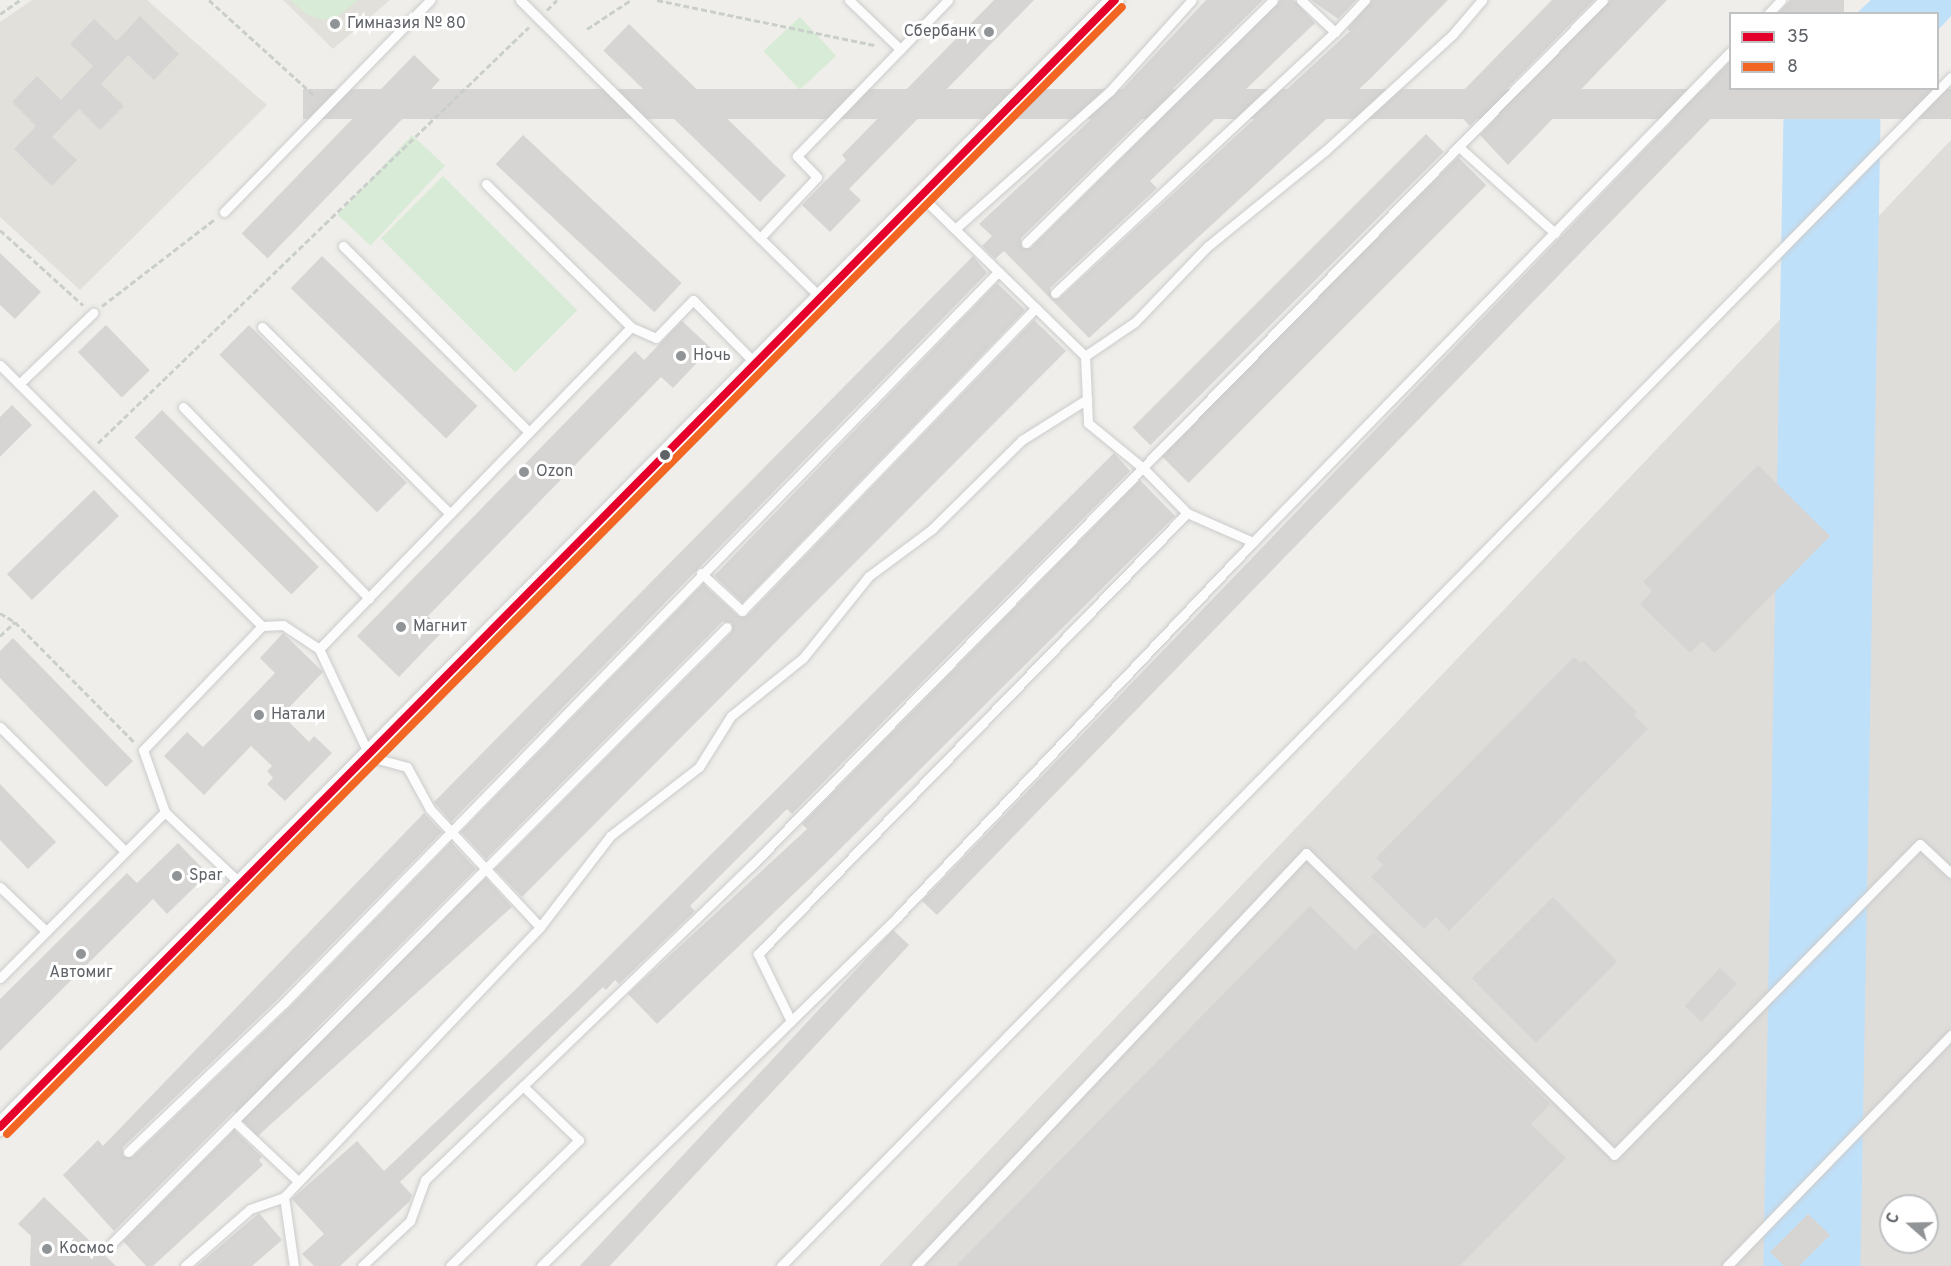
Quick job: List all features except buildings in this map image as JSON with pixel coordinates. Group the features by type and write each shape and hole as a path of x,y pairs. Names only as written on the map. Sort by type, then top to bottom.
{"street":[{"path":"0,1127 243,886 1115,0"}],"lane":[{"path":"224,212 430,0"},
{"path":"520,0 821,298"},
{"path":"849,0 900,49"},
{"path":"760,238 817,177 797,156 948,0"},
{"path":"955,229 1110,91 1192,0"},
{"path":"1026,243 1273,0"},
{"path":"1301,0 1335,32"},
{"path":"1055,293 1335,32 1365,0"},
{"path":"1085,356 1135,322 1208,246 1325,151 1453,34 1482,0"},
{"path":"362,1266 410,1221 425,1180 750,867 1603,0"},
{"path":"1770,12 1781,0"},
{"path":"541,1266 898,916 1253,542 1729,54"},
{"path":"1939,89 1951,77"},
{"path":"781,1266 1938,90"},
{"path":"1459,147 1555,233"},
{"path":"486,184 631,327 656,338 693,300 756,364"},
{"path":"922,196 1085,356 1088,423 1143,468 1187,513 1253,542"},
{"path":"343,246 529,432"},
{"path":"128,1152 284,1003 448,830 998,272"},
{"path":"701,573 742,611 1036,308"},
{"path":"19,384 93,314"},
{"path":"261,327 450,514"},
{"path":"319,649 631,327"},
{"path":"0,365 262,626"},
{"path":"185,1266 250,1209 284,1197 540,927 610,836 699,767 731,716 803,658 868,576 932,528 1022,440 1087,399"},
{"path":"183,407 369,598"},
{"path":"792,1021 758,954 1187,513"},
{"path":"243,886 165,812 143,750 262,626 283,625 319,649 370,757 407,767 429,809 540,927"},
{"path":"112,1244 727,627"},
{"path":"0,727 125,851"},
{"path":"0,978 165,812"},
{"path":"916,1266 1306,852 1614,1155 1920,844 1951,873"},
{"path":"0,887 46,931"},
{"path":"1727,1266 1951,1035"},
{"path":"450,1266 579,1140 523,1086"},
{"path":"234,1121 298,1181"},
{"path":"284,1197 294,1266"}],"path":[{"path":"0,14 20,0"},
{"path":"209,0 326,107"},
{"path":"88,453 556,0"},
{"path":"587,29 631,0"},
{"path":"657,0 900,49"},
{"path":"0,231 93,314 224,212"},
{"path":"0,613 15,622 143,750"},
{"path":"0,636 15,622"}],"shaded area":[{"path":"32,0 147,0 267,105 80,290 0,217 0,22"},
{"name":"Гимназия № 80","path":"283,0 390,0 333,49"},
{"path":"1951,140 1951,1266 879,1266"}],"green space":[{"path":"291,0 358,0 338,16 323,20 306,14"},
{"path":"800,17 836,56 800,90 763,51"},
{"path":"412,135 445,166 371,245 338,215"},
{"path":"443,176 577,310 515,373 381,238"}],"water":[{"path":"1871,0 1951,0 1951,16 1939,29 1939,12 1858,12"},
{"path":"1784,90 1881,90 1860,1266 1763,1266"}],"transit line":[{"name":"35","path":"0,1127 1115,0"},
{"name":"8","path":"7,1134 1122,7"}],"place":[{"name":"Гимназия № 80","path":"335,24"},
{"name":"Сбербанк","path":"989,32"},
{"name":"Ночь","path":"681,356"},
{"name":"Ozon","path":"524,472"},
{"name":"Магнит","path":"401,627"},
{"name":"Натали","path":"259,715"},
{"name":"Spar","path":"177,876"},
{"name":"Автомиг","path":"81,954"},
{"name":"Космос","path":"47,1249"}]}
